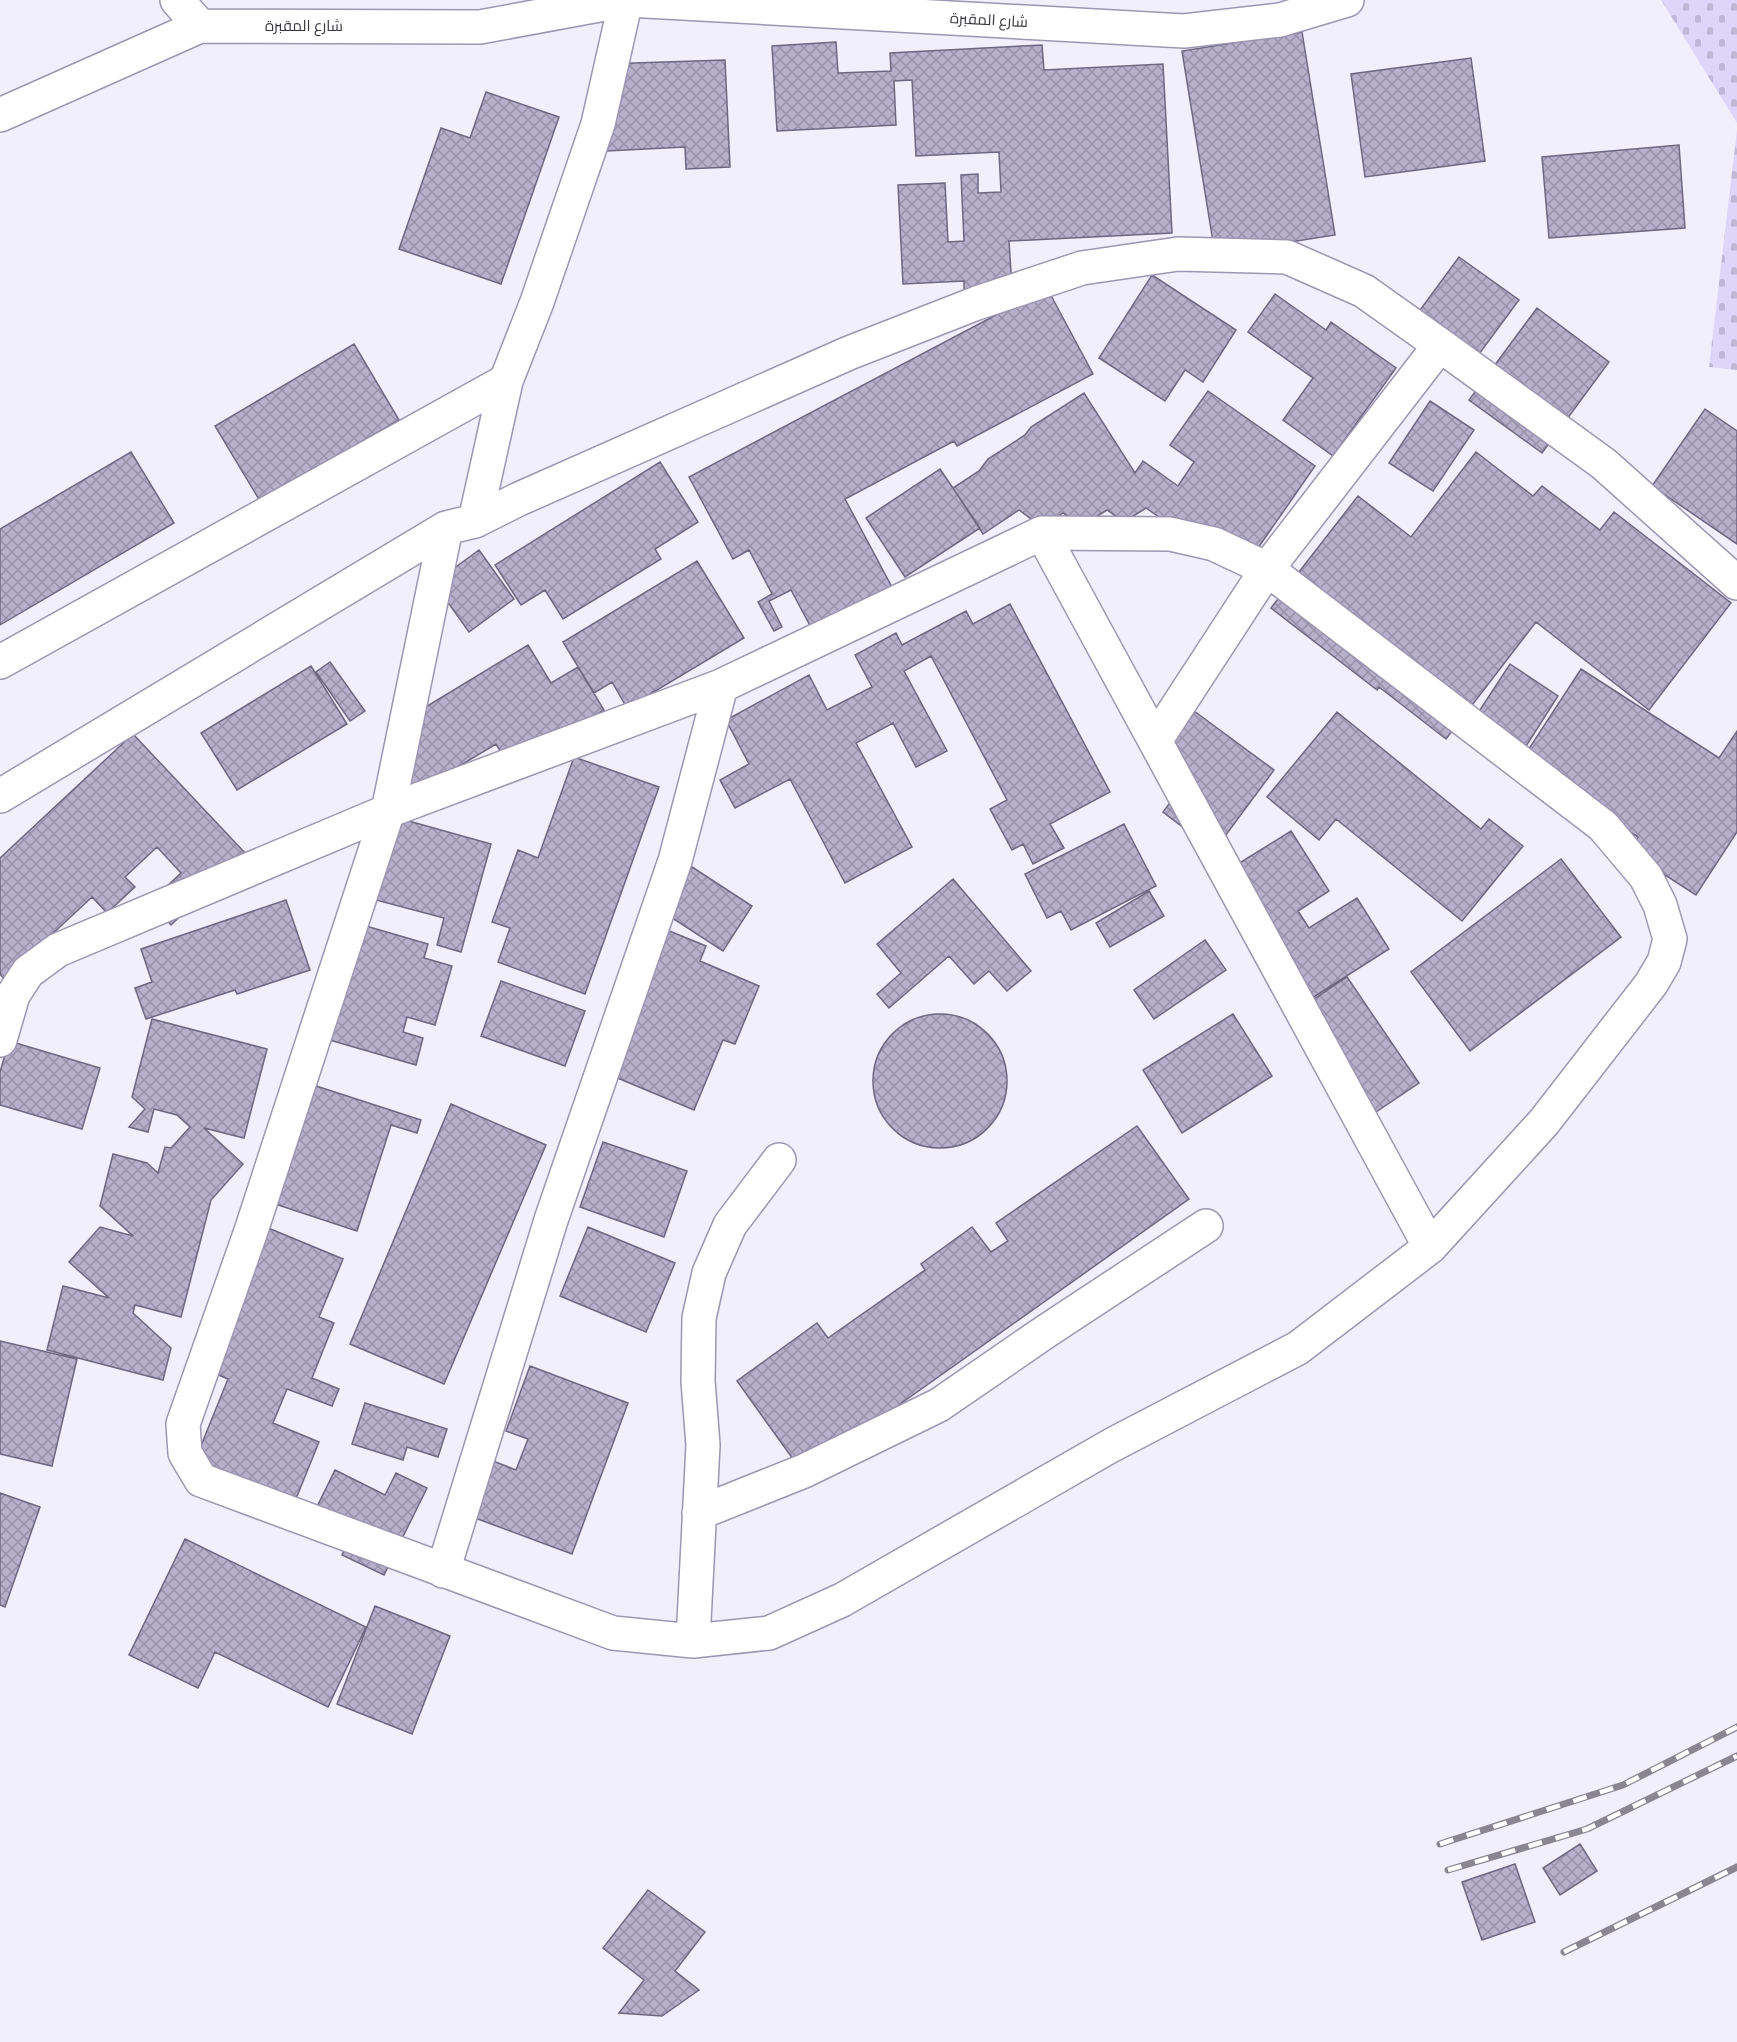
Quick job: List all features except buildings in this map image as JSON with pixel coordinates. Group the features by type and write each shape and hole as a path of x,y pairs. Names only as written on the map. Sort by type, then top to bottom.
{"street":[{"path":"177,0 200,26"},
{"path":"0,1040 13,994 28,972 58,950 388,810 721,686 1042,533 1170,534 1214,544 1266,569 1603,826 1646,877 1660,905 1671,939 1664,962 1651,984 1551,1113 1430,1247 1298,1348 1112,1445 842,1600 769,1633 693,1641 613,1633 201,1480 185,1453 183,1424 251,1231 388,810 460,524 506,381 537,302 598,124 627,0"},
{"name":"شارع المقبرة","path":"0,115 200,26 480,27 627,0 1184,31 1280,20 1347,0"},
{"path":"0,796 460,524 849,353 977,303 1082,268 1178,255 1287,258 1364,291 1604,464 1737,583"},
{"path":"1155,741 1266,569 1440,345"},
{"path":"0,662 506,381"},
{"path":"1042,533 1430,1247"},
{"path":"443,1571 551,1220 675,861 721,686"},
{"path":"693,1641 703,1445 698,1381 699,1318 709,1273 730,1225 779,1160"},
{"path":"699,1513 804,1471 939,1405 1206,1226"}],"green space":[{"path":"1661,0 1737,0 1737,123"},
{"path":"1737,130 1737,370 1709,367"}],"railway":[{"path":"1440,1844 1623,1785 1737,1727"},
{"path":"1448,1870 1587,1829 1737,1756"},
{"path":"1564,1952 1737,1867"}]}
